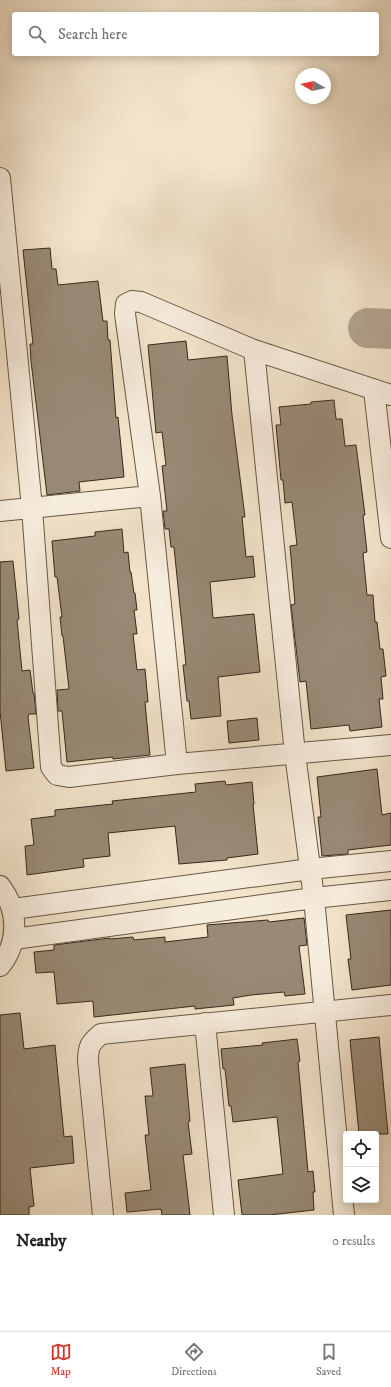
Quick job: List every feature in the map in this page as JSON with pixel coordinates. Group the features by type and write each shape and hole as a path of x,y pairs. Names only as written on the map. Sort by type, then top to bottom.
{"street":[{"path":"0,178 32,508 50,767 57,775 69,777 176,764 391,745"},
{"path":"176,764 150,496 125,314 126,304 132,301 141,302 254,350 383,392 391,538"},
{"path":"254,350 295,754 314,898 344,1215"},
{"path":"0,511 150,496"},
{"path":"13,909 310,869 391,861"},
{"path":"0,886 7,895 13,909 14,939 7,956 0,966"},
{"path":"14,939 314,898 391,890"},
{"path":"103,1215 88,1061 88,1049 93,1040 101,1034 391,1005"},
{"path":"205,1023 224,1215"}],"building":[{"path":"50,248 52,269 56,269 58,285 98,281 103,321 107,321 108,340 110,340 116,418 118,417 124,477 79,482 80,491 47,495 31,361 30,344 33,344 23,250"},
{"path":"186,341 188,360 227,356 232,415 245,517 242,517 246,557 253,556 255,577 210,582 213,618 254,614 260,672 218,677 221,716 191,719 189,701 187,701 183,665 186,665 174,547 171,547 169,529 165,529 163,511 167,511 162,466 166,465 162,432 156,433 148,345"},
{"path":"334,400 336,419 342,419 345,446 356,445 365,515 363,515 367,552 363,553 367,595 373,595 375,622 377,622 380,649 383,649 386,676 381,677 383,699 379,699 382,727 350,731 349,725 311,729 306,681 300,682 291,605 295,604 290,546 297,545 292,502 285,503 283,480 281,480 276,425 281,425 279,407"},
{"path":"122,529 124,553 128,552 137,610 134,610 137,634 133,634 137,670 145,669 148,702 145,702 150,755 67,762 62,711 58,711 57,690 69,689 60,617 62,617 57,577 55,577 52,541 95,536 95,532"},
{"path":"13,561 19,619 17,620 22,671 30,670 36,714 29,714 28,717 34,768 6,771 0,711 0,562"},
{"path":"257,718 259,740 229,743 227,721"},
{"path":"377,769 382,815 391,813 391,845 348,850 348,854 322,856 318,817 321,817 317,777"},
{"path":"225,781 226,785 252,782 258,854 227,858 227,860 179,864 175,826 108,833 110,856 83,859 84,867 27,875 25,846 34,845 31,819 55,816 55,810 113,804 112,801 196,792 195,784"},
{"path":"391,910 391,985 352,990 348,959 351,959 346,915"},
{"path":"304,918 307,945 299,946 305,994 285,996 284,992 251,995 233,998 234,1005 195,1009 195,1006 94,1017 93,1001 57,1004 54,972 36,973 34,952 54,950 54,945 110,938 133,937 134,940 165,937 165,942 208,937 207,925 268,920 269,922"},
{"path":"20,1013 24,1049 55,1045 64,1137 72,1136 74,1163 30,1168 34,1206 29,1207 29,1215 0,1215 0,1015"},
{"path":"379,1037 388,1134 379,1134 379,1131 359,1131 350,1040"},
{"path":"297,1039 308,1172 313,1171 315,1192 313,1192 314,1210 269,1215 242,1215 238,1180 283,1174 277,1117 233,1122 231,1106 229,1106 221,1049 263,1045 262,1043"},
{"path":"185,1064 190,1121 188,1122 192,1154 183,1155 190,1215 162,1215 161,1209 127,1212 125,1193 151,1190 145,1135 149,1135 145,1096 153,1096 150,1068"}],"waterway":[{"path":"368,328 391,329"}]}
